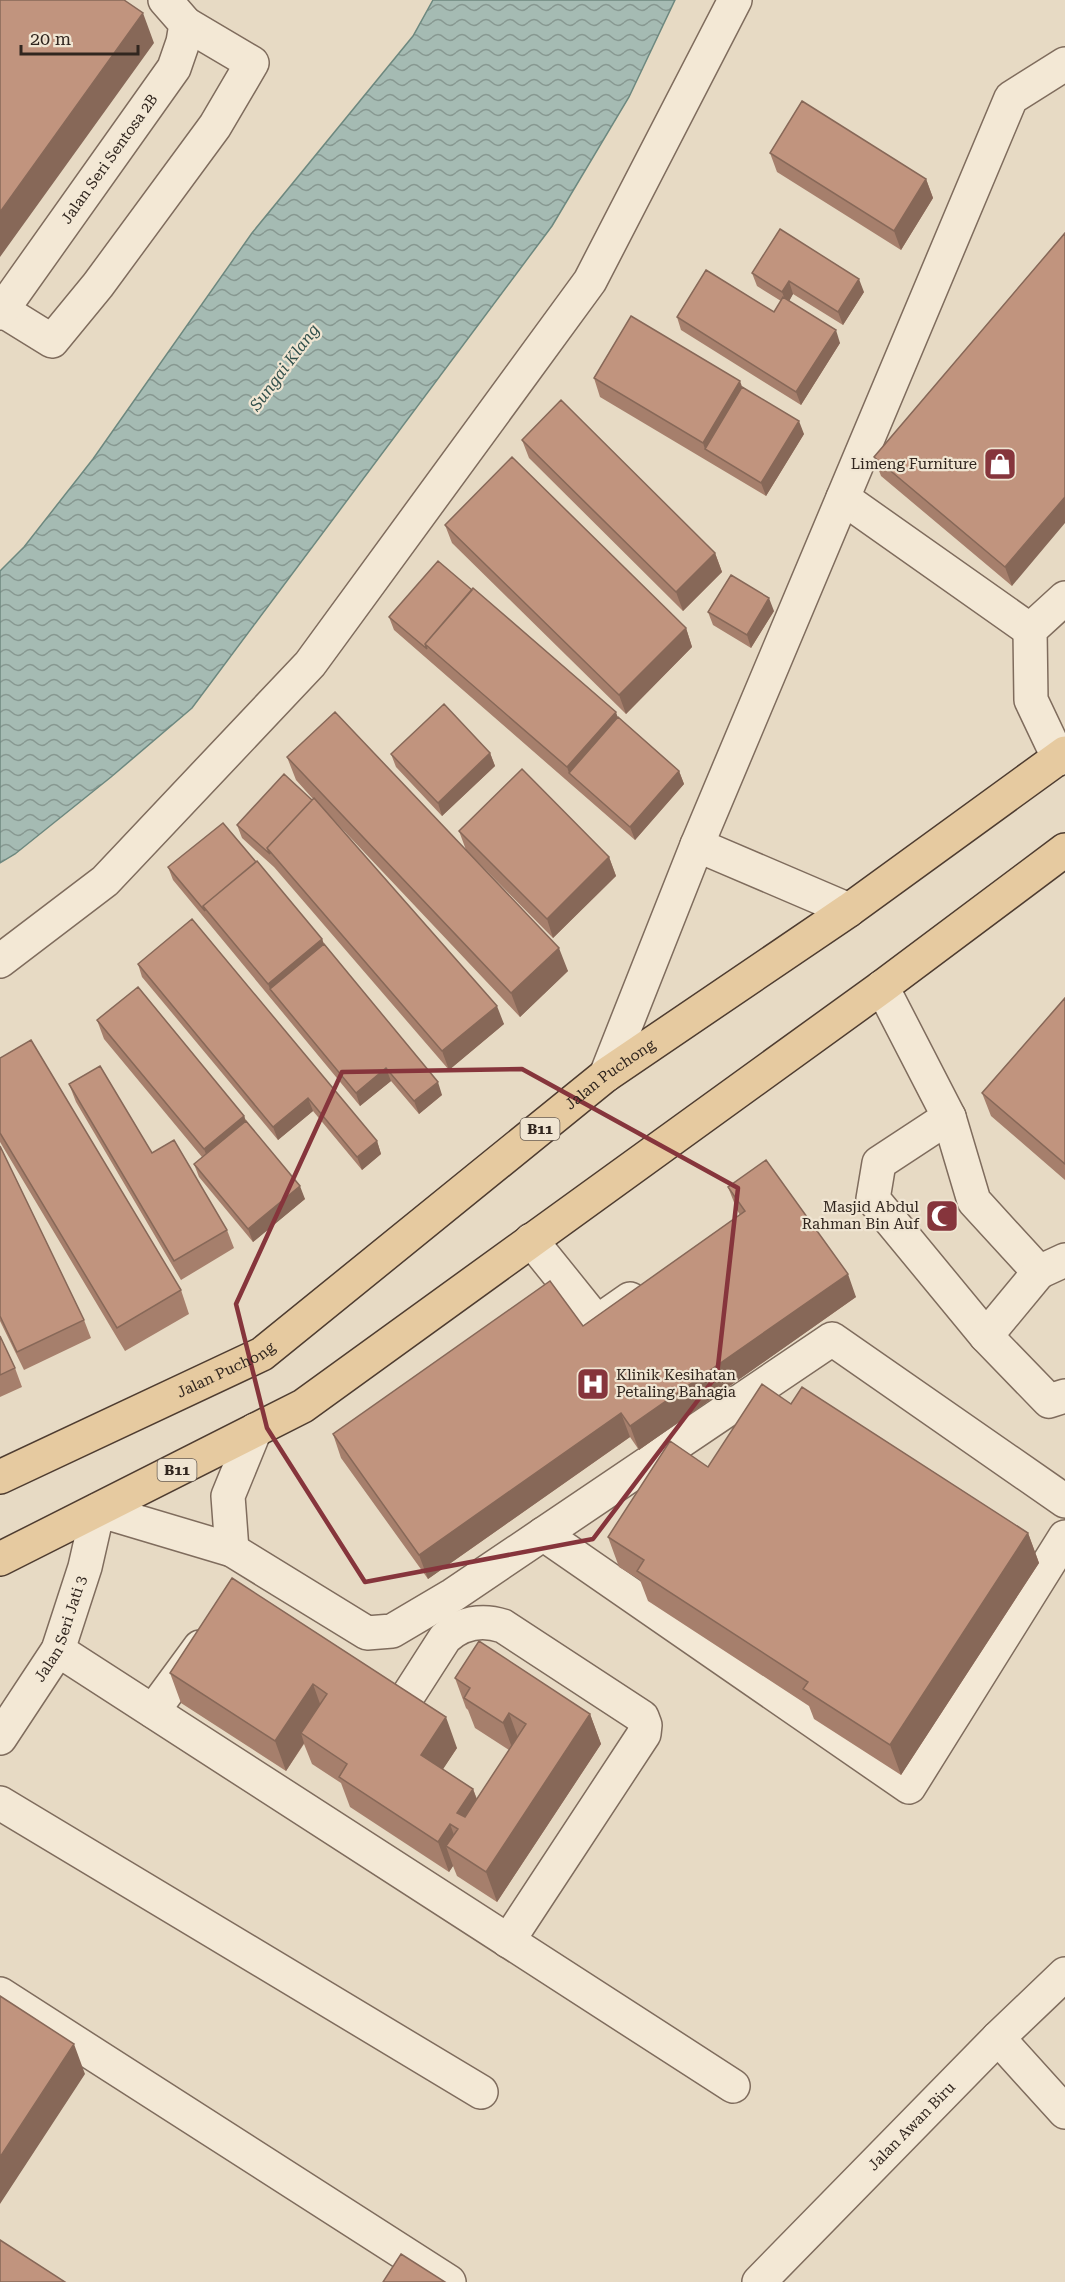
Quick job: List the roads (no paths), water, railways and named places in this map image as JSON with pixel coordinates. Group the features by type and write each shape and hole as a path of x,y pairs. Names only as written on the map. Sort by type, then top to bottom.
{"main road":[{"name":"Jalan Puchong","path":"0,1477 262,1354 606,1075 849,910 1062,756"},
{"name":"B11","path":"0,1559 303,1406 882,987 1065,850"}],"street":[{"path":"0,961 105,881 310,664 590,281 735,0"},
{"path":"1,311 52,341 98,285 215,126 252,63 176,12"},
{"name":"Jalan Seri Sentosa 2B","path":"1,311 174,68 183,42 176,12"},
{"path":"606,1075 697,845 1011,98 1065,64"},
{"path":"843,498 1030,630"},
{"path":"1062,756 1031,700 1030,630 1065,598"},
{"path":"697,845 849,910"},
{"path":"882,987 949,1118 974,1201 1052,1266 986,1336"},
{"path":"949,1118 879,1163 873,1199 986,1336 1049,1401 1065,1396"},
{"path":"531,1240 597,1322 654,1282"},
{"path":"98,1510 232,1550 367,1633 392,1631 453,1594 832,1339 1065,1501"},
{"path":"232,1550 228,1496 255,1430"},
{"name":"Jalan Seri Jati 3","path":"0,1738 58,1650 85,1567 98,1510"},
{"path":"543,1534 909,1787 1065,1537"},
{"path":"350,1693 369,1705 386,1709 396,1708 402,1705 445,1638 454,1630 463,1625 493,1623 502,1626 642,1717 645,1725 644,1734 508,1941"},
{"path":"153,1711 219,1624"},
{"path":"58,1650 733,2086"},
{"path":"0,1803 481,2092"},
{"name":"Jalan Awan Biru","path":"759,2282 998,2038 1065,1974"},
{"path":"0,1994 449,2282"},
{"path":"998,2038 1065,2112"}],"water":[{"name":"Sungai Klang","path":"433,0 675,0 629,97 552,226 192,708 111,777 15,854 0,863 0,571 24,547 93,459 252,233 413,36"}],"place":[{"name":"Limeng Furniture","path":"1000,464"},
{"name":"Masjid Abdul Rahman Bin Auf","path":"942,1216"},
{"name":"Klinik Kesihatan Petaling Bahagia","path":"593,1384"}]}
